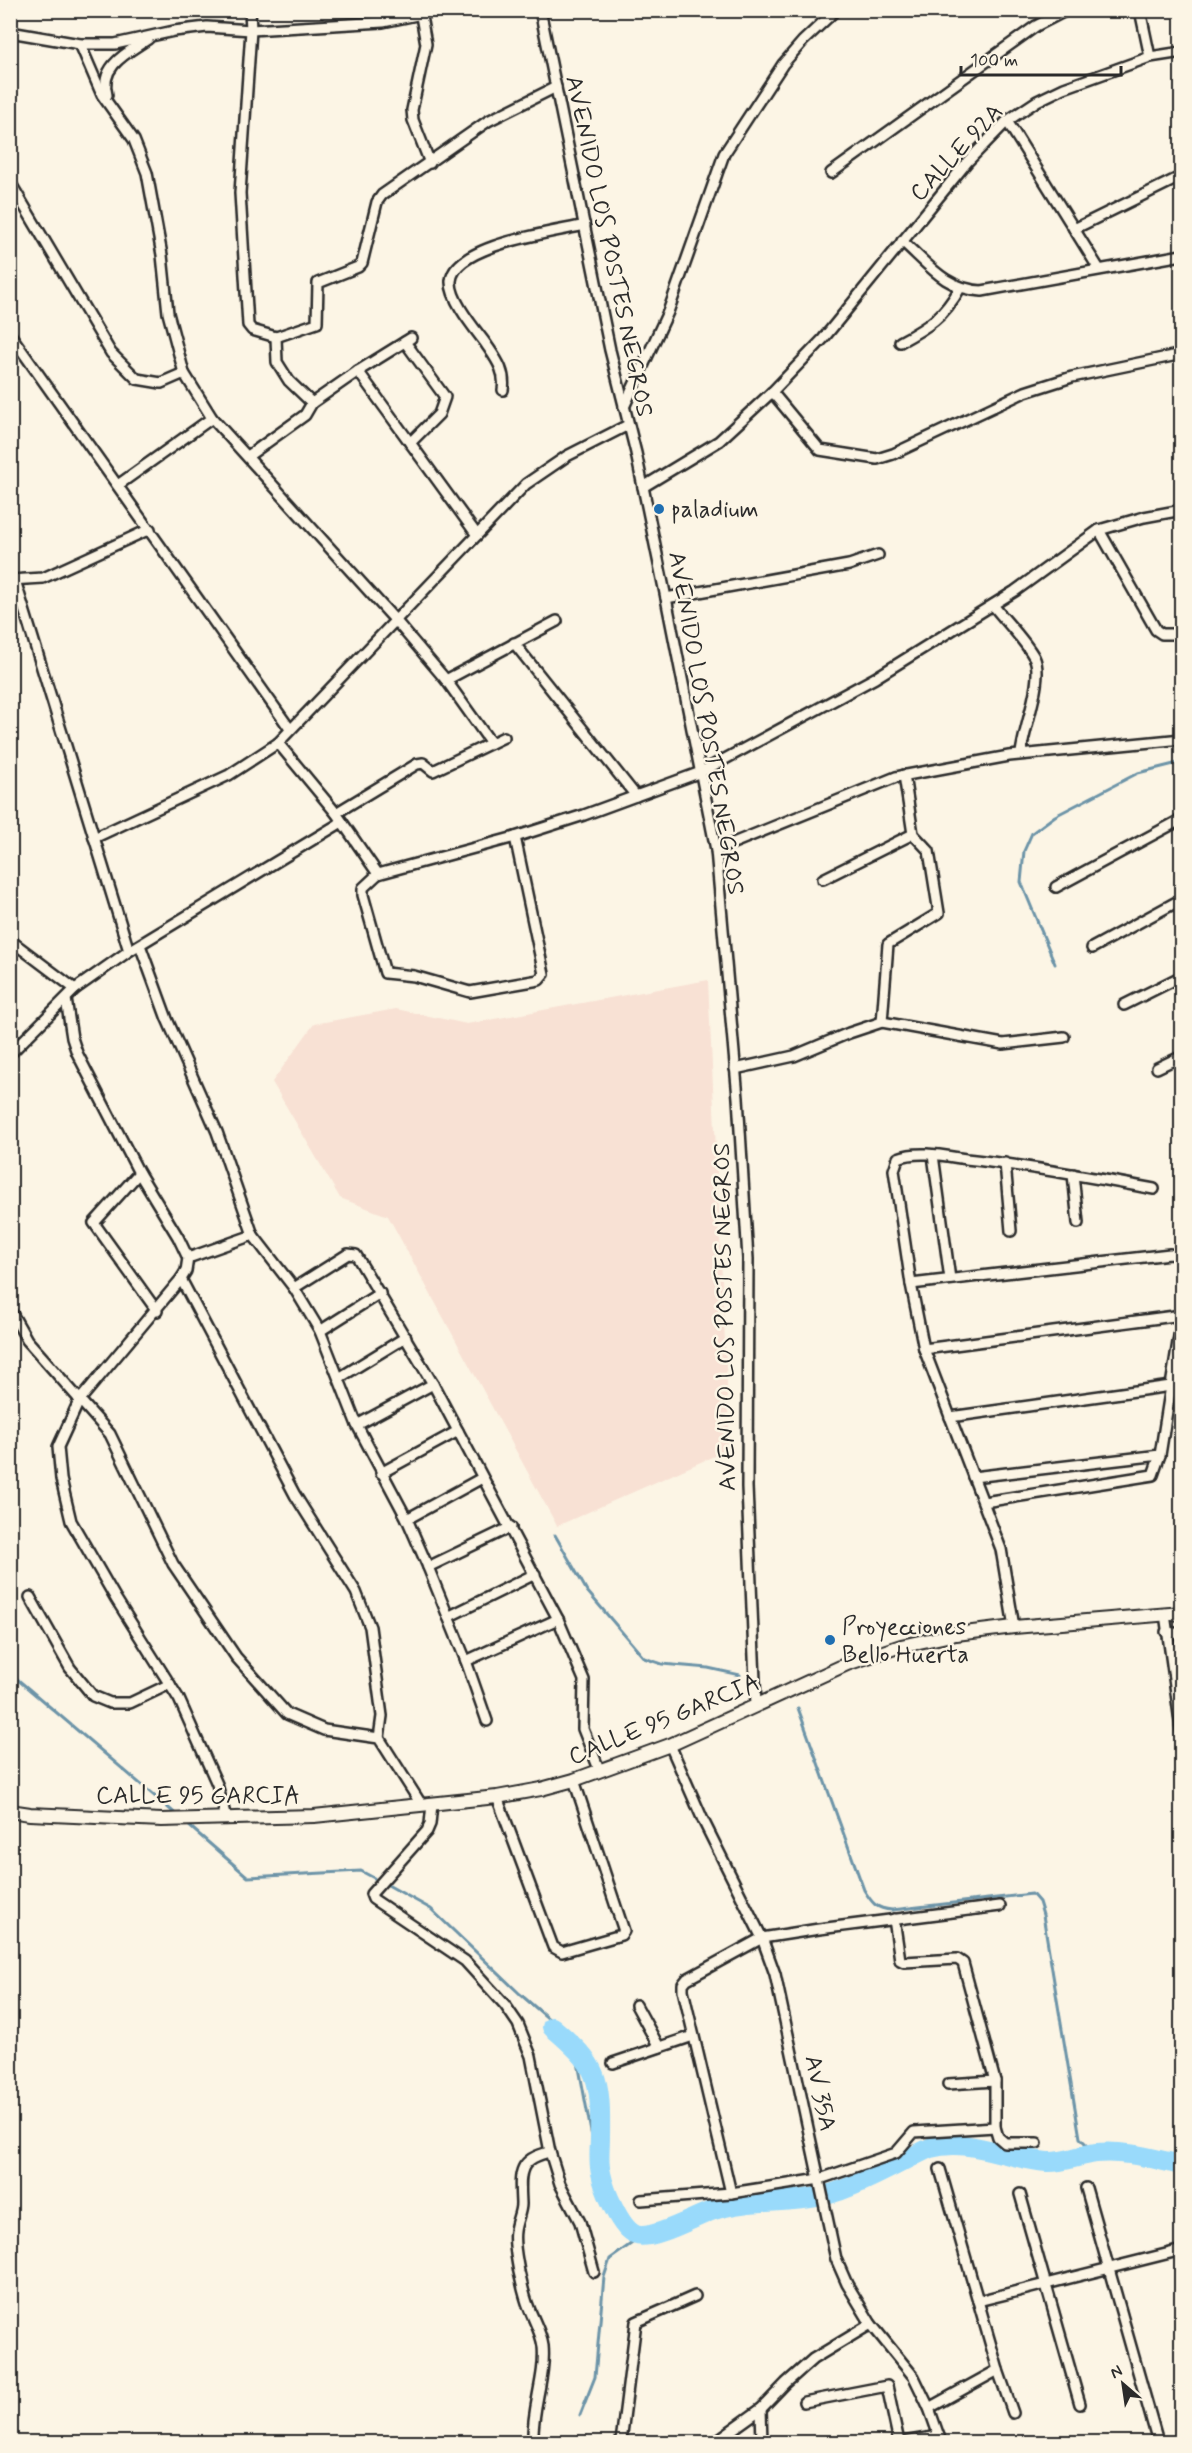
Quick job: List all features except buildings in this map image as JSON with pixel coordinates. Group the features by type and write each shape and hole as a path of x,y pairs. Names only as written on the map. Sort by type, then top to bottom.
{"street":[{"path":"250,10 251,30 240,194 248,325 252,330 276,337 316,323 318,283 360,265 377,202 382,195 488,121 556,87"},
{"path":"10,32 80,44 115,44 207,27 251,30 407,14 422,16 441,10"},
{"name":"AVENIDO LOS POSTES NEGROS","path":"540,10 643,487 716,850 748,1259 747,1487 756,1705"},
{"path":"624,407 668,312 724,154 783,64 803,41 836,10"},
{"path":"831,173 1035,26 1067,10"},
{"path":"1140,10 1150,57"},
{"path":"422,16 426,44 412,110 412,120 430,163"},
{"path":"110,106 104,85 106,74 117,61 152,36"},
{"path":"80,44 102,95 134,140 147,173 162,255 168,313 184,373 212,418 396,621 446,680 491,743"},
{"name":"CALLE 92A","path":"643,487 719,441 772,392 823,339 968,161 1007,120 1037,101 1064,88 1150,57 1182,52"},
{"path":"1007,120 1099,269"},
{"path":"1074,229 1182,176"},
{"path":"10,182 111,353 137,379 161,383 184,373"},
{"path":"503,390 504,379 500,364 460,308 454,293 451,281 455,268 486,248 585,225"},
{"path":"902,241 948,283 960,288 982,291 1182,255"},
{"path":"900,342 931,325 950,306 960,288"},
{"path":"10,334 290,729"},
{"path":"276,337 277,362 289,381 312,403"},
{"path":"248,456 305,415 312,403 408,340 444,397 439,414 410,443"},
{"path":"772,392 820,450 878,459 1025,392 1072,377 1182,354"},
{"path":"358,371 477,535"},
{"path":"118,485 212,418"},
{"path":"94,838 229,774 278,743 526,484 567,456 628,425"},
{"path":"515,837 544,974 539,980 470,992 414,976 385,973 363,894 363,888 378,874 515,837 701,772 875,678 993,605 1099,530 1144,517 1182,510"},
{"path":"129,951 13,580 44,578 150,529"},
{"path":"1099,530 1156,630 1162,634 1182,634"},
{"path":"666,598 849,565 878,555"},
{"path":"993,605 1035,659 1038,676 1023,736 1021,754"},
{"path":"446,680 557,621"},
{"path":"514,643 636,796"},
{"path":"336,813 417,764 423,763 433,771 504,737"},
{"path":"716,850 904,775 1021,754 1182,739"},
{"path":"278,743 336,813 378,874"},
{"path":"882,1022 888,944 939,913 929,851 913,834 904,775"},
{"path":"1056,887 1182,819"},
{"path":"10,1054 75,989 129,951 342,822"},
{"path":"823,879 913,834"},
{"path":"1092,948 1182,899"},
{"path":"10,940 75,989"},
{"path":"140,945 167,1019 217,1131 253,1235 294,1288 320,1331 357,1425 407,1519 428,1567 466,1661 487,1721"},
{"path":"1124,1005 1182,976"},
{"path":"66,999 72,1038 77,1053 139,1173 178,1237 188,1258 186,1271 157,1311 79,1401 58,1447 60,1479 71,1521 179,1699 217,1784 226,1818"},
{"path":"735,1070 794,1056 882,1022 1003,1044 1064,1037"},
{"path":"1157,1068 1182,1056"},
{"path":"1014,1627 1005,1565 984,1502 924,1349 911,1284 894,1170 898,1158 907,1154 933,1155 1005,1163 1154,1189"},
{"path":"933,1155 950,1279"},
{"path":"1005,1163 1011,1231"},
{"path":"139,1173 94,1223 157,1311"},
{"path":"1073,1174 1078,1223"},
{"path":"188,1258 253,1235"},
{"path":"294,1288 352,1253 357,1255 433,1384 558,1619 584,1680 584,1730 599,1769"},
{"path":"911,1284 1170,1254 1178,1256 1182,1261"},
{"path":"181,1279 295,1495 356,1593 369,1627 382,1716 379,1738 426,1804 430,1824 427,1831 371,1894 373,1899 465,1961 511,2013 531,2056 550,2152 560,2184 580,2222 594,2272"},
{"path":"320,1331 380,1293"},
{"path":"10,1310 27,1340 110,1434 173,1564 236,1657 287,1714 324,1730 379,1738"},
{"path":"924,1349 1182,1316 1156,1471 1149,1477 984,1502"},
{"path":"339,1378 406,1337"},
{"path":"357,1425 433,1384"},
{"path":"950,1417 1171,1386"},
{"path":"381,1473 458,1431"},
{"path":"973,1477 1160,1455"},
{"path":"407,1519 482,1478"},
{"path":"428,1567 510,1527"},
{"path":"448,1617 535,1574"},
{"path":"30,1597 70,1668 93,1696 110,1703 130,1703 170,1684"},
{"name":"CALLE 95 GARCIA","path":"10,1811 30,1814 162,1820 314,1816 497,1797 541,1790 670,1745 847,1664 901,1646 956,1634 1014,1627 1182,1613"},
{"path":"1165,1614 1182,1737"},
{"path":"466,1661 558,1619"},
{"path":"1166,1632 1182,1634"},
{"name":"AV 35A","path":"670,1745 703,1820 762,1938 775,1974 836,2259 847,2284 871,2324 914,2377 929,2408 940,2439"},
{"path":"497,1797 553,1947 562,1952 621,1935 624,1931 574,1780"},
{"path":"731,2193 682,1990 687,1978 762,1938 1000,1906"},
{"path":"894,1919 900,1960 904,1962 957,1959 963,1963 995,2081 995,2127 1000,2141 1037,2143"},
{"path":"636,2005 659,2047"},
{"path":"613,2063 693,2036"},
{"path":"948,2084 995,2081"},
{"path":"641,2200 820,2184 897,2153 914,2132 995,2127"},
{"path":"533,2442 533,2418 543,2363 543,2347 524,2293 514,2237 521,2208 519,2186 521,2171 535,2157 550,2152"},
{"path":"940,2169 998,2370 1013,2413"},
{"path":"1086,2188 1158,2442"},
{"path":"1020,2194 1080,2404"},
{"path":"978,2301 1182,2250"},
{"path":"621,2442 636,2322 695,2296"},
{"path":"715,2442 761,2409 813,2359 871,2324"},
{"path":"929,2408 998,2370"},
{"path":"804,2402 887,2386 901,2442 940,2439"},
{"path":"761,2409 762,2442"}],"shaded area":[{"path":"708,980 730,1449 557,1526 388,1216 340,1198 272,1082 314,1024 396,1009 467,1024"}],"waterway":[{"path":"1055,964 1021,882 1024,851 1032,833 1055,816 1138,773 1182,762"},
{"path":"555,1535 587,1591 644,1658 662,1664 708,1668 740,1675"},
{"path":"10,1673 178,1816"},
{"path":"798,1708 864,1890 875,1904 892,1910 1032,1894 1039,1902 1080,2138 1094,2152"},
{"path":"187,1824 248,1877 361,1871 374,1878"},
{"path":"386,1884 431,1909 520,1994 574,2041 599,2175 610,2211 629,2229 641,2236"},
{"path":"552,2027 579,2052 594,2074 599,2100 600,2169 609,2198 619,2217 624,2225 636,2235 643,2236 663,2231 729,2206 824,2196 862,2182 930,2148 945,2145 974,2147 1047,2162 1107,2152 1182,2165"},
{"path":"580,2415 595,2377 604,2277 610,2259 642,2236 667,2233 700,2214 735,2206 838,2197 937,2148 965,2141 989,2148 1025,2164 1043,2166 1094,2152 1182,2169"}],"place":[{"name":"paladium","path":"659,509"},
{"name":"Proyecciones Bello Huerta","path":"830,1640"}]}
